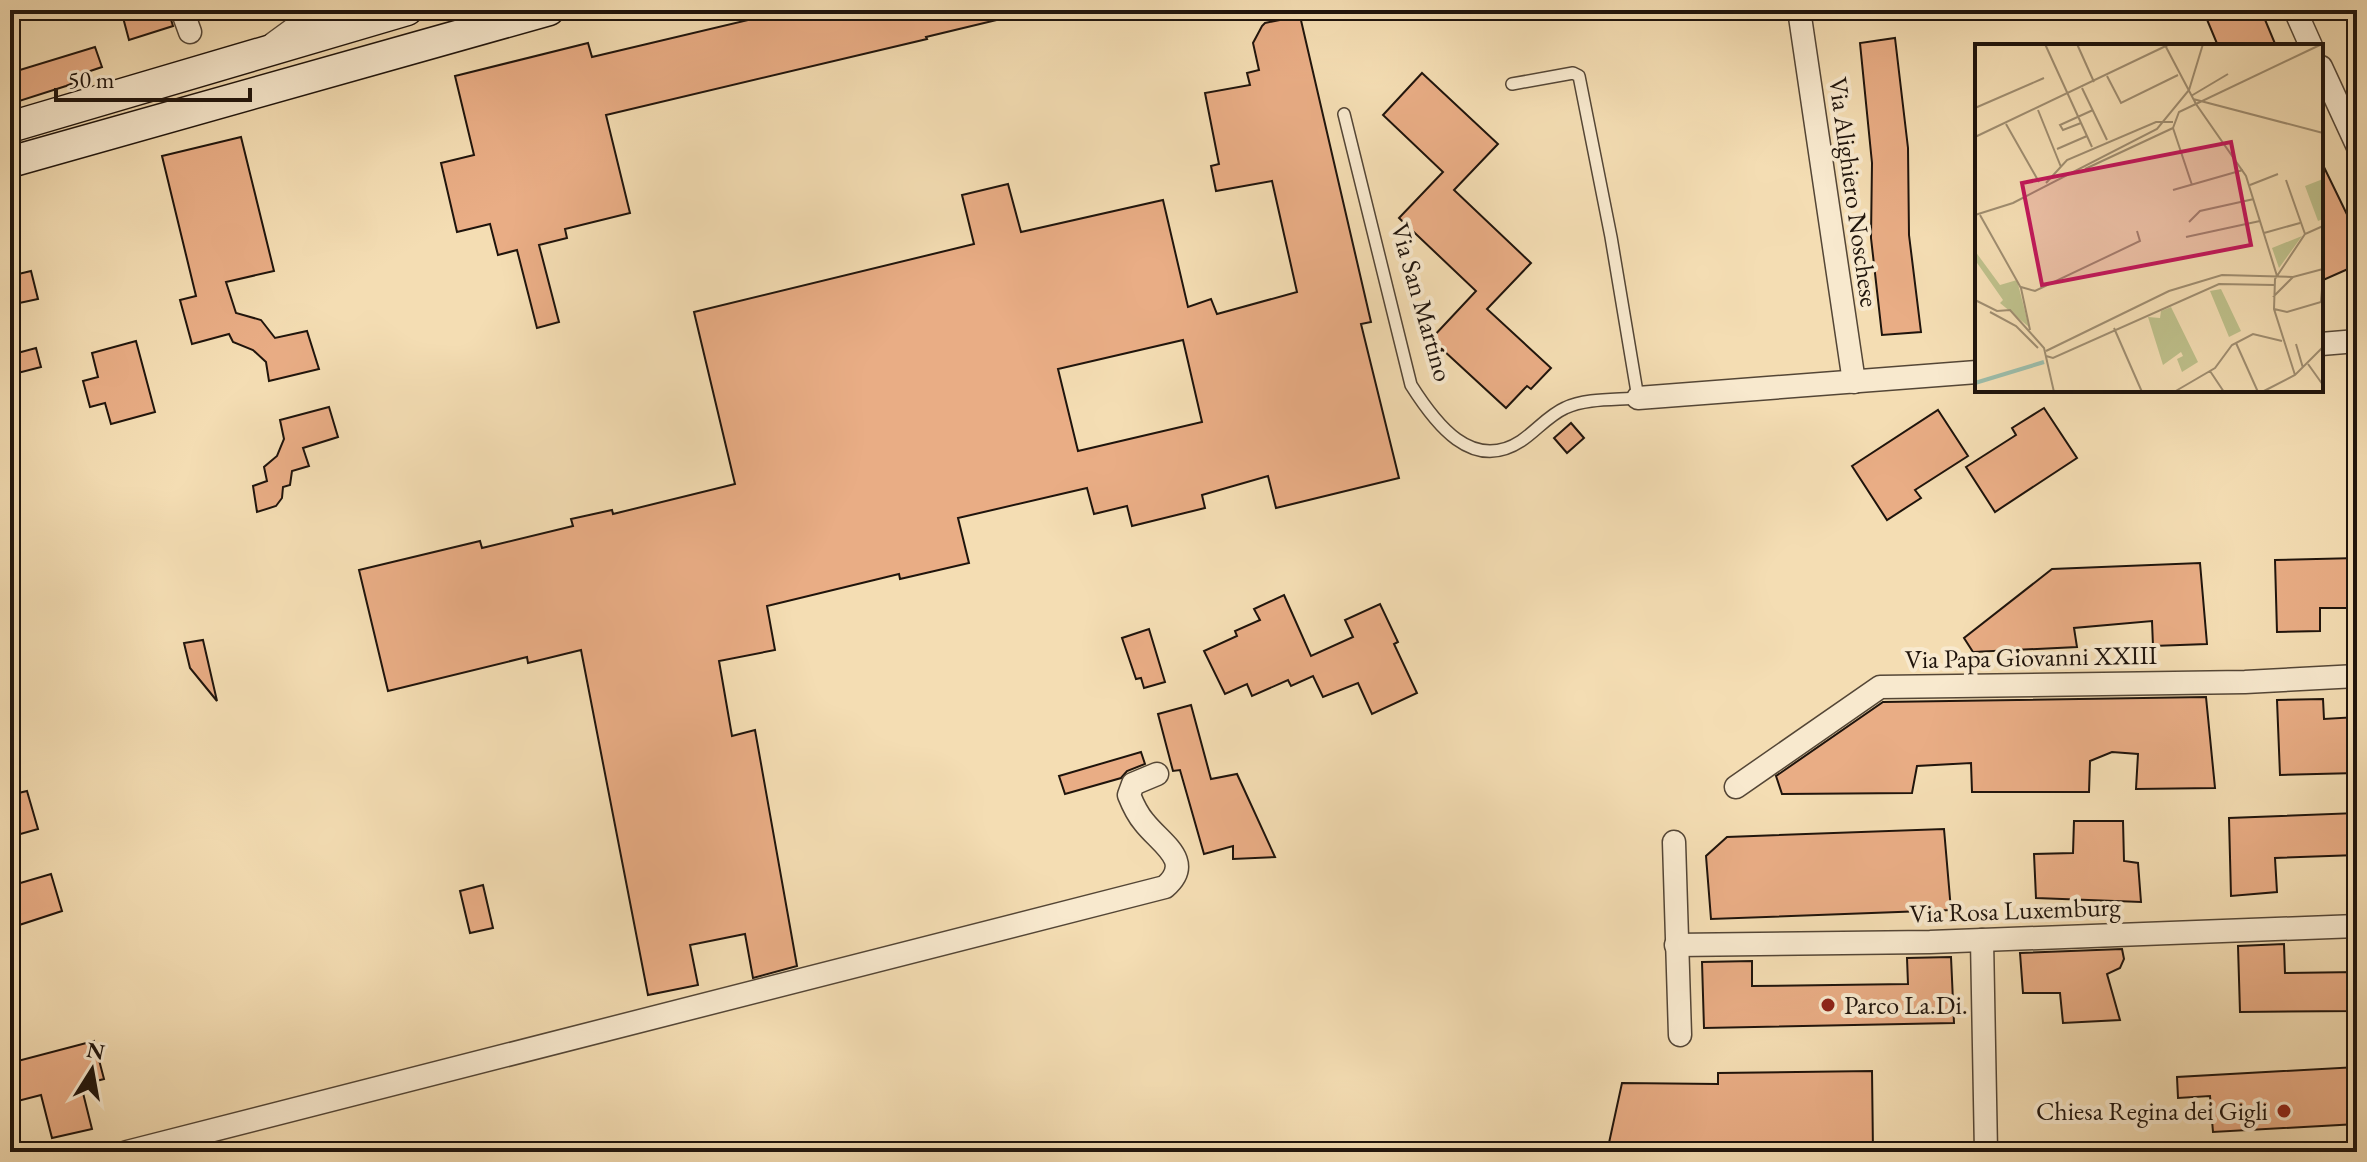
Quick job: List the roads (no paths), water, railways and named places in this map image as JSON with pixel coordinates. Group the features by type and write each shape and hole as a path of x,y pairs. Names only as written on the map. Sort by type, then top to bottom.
{"main road":[{"path":"10,127 407,10"},
{"path":"10,162 549,10"}],"street":[{"path":"182,10 190,32"},
{"path":"262,52 310,17 334,10"},
{"name":"Via Alighiero Noschese","path":"1799,10 1854,382"},
{"path":"2295,10 2310,44"},
{"path":"2323,71 2357,145"},
{"path":"2323,344 2357,341"},
{"name":"Via San Martino","path":"1638,398 1975,372"},
{"name":"Via Papa Giovanni XXIII","path":"1736,787 1880,687 2245,682 2357,676"},
{"path":"127,1152 1165,887 1176,877 1178,869 1174,854 1144,823 1129,795 1133,784 1157,774"},
{"path":"1674,842 1680,1035"},
{"name":"Via Rosa Luxemburg","path":"1676,945 1982,940 2357,926"},
{"path":"1982,940 1986,1152"}],"lane":[{"path":"1512,84 1573,73 1579,76 1611,237 1638,398"},
{"name":"Via San Martino","path":"1344,114 1411,385 1428,412 1465,446 1500,451 1520,442 1564,408 1579,403 1638,398"}],"place":[{"name":"Parco La.Di.","path":"1828,1005"},
{"name":"Chiesa Regina dei Gigli","path":"2284,1111"}]}
